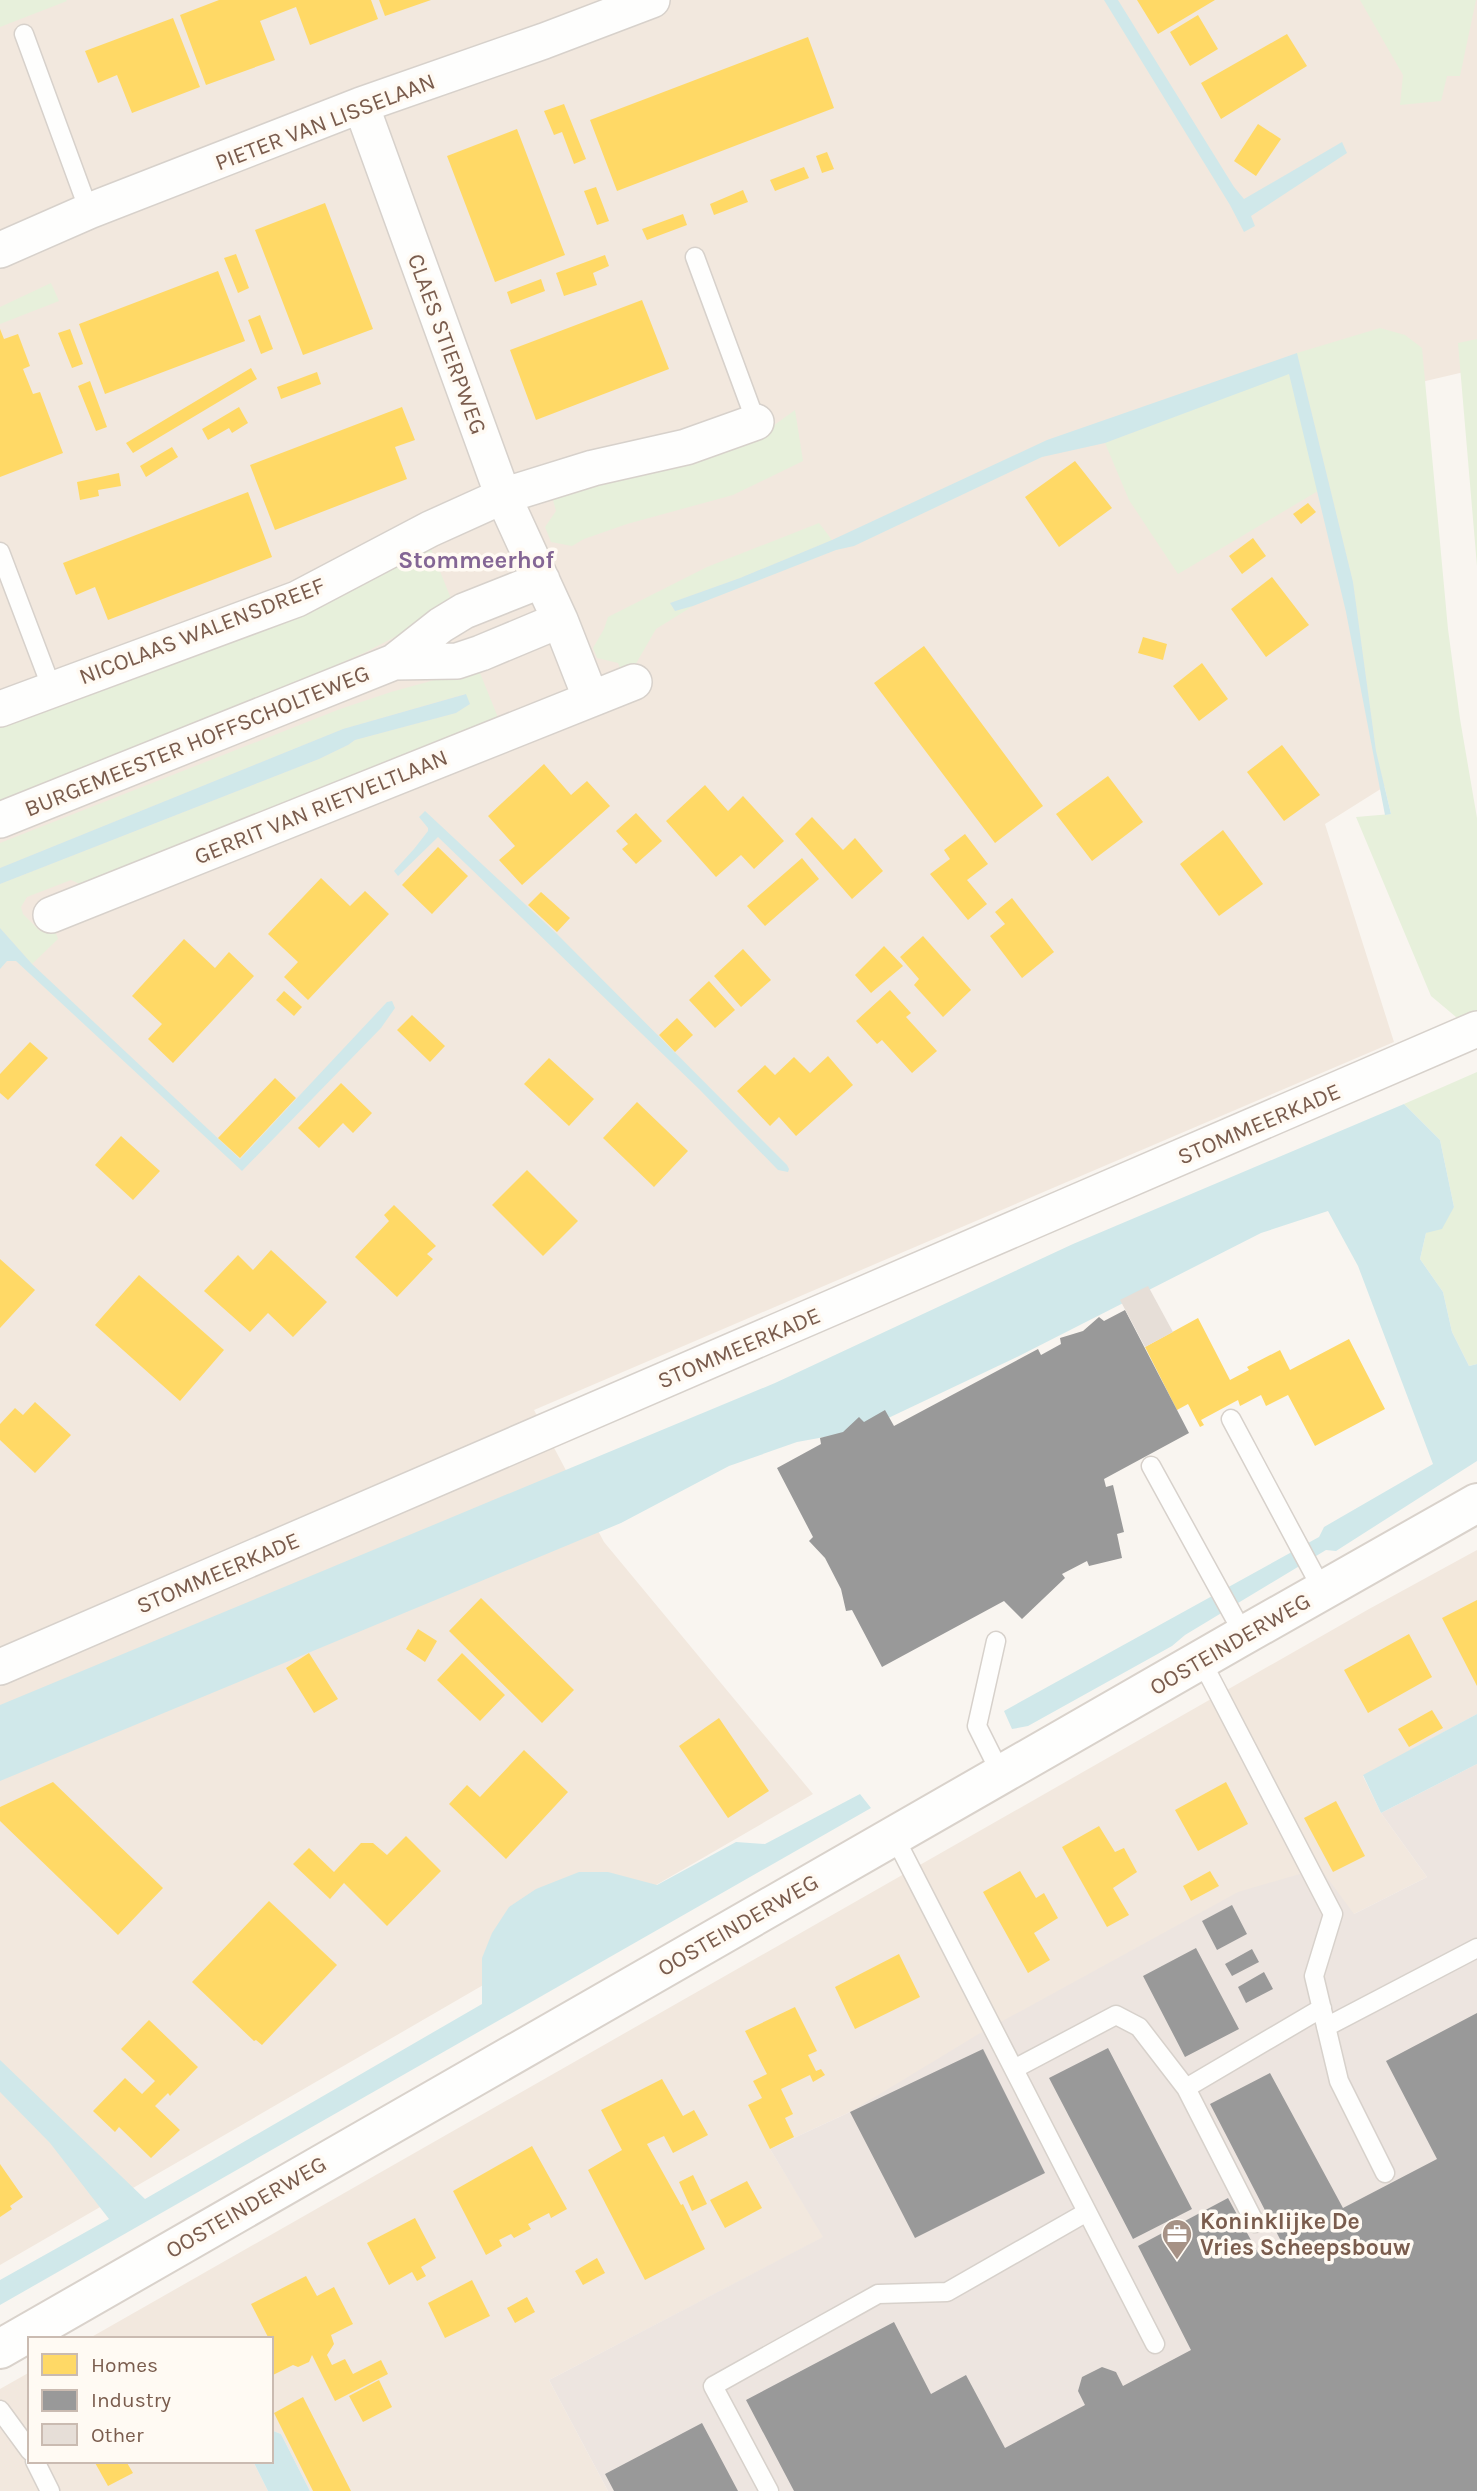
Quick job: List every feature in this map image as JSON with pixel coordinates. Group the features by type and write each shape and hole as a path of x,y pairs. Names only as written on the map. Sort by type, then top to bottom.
{"street":[{"name":"PIETER VAN LISSELAAN","path":"0,250 89,211 361,105 652,0"},
{"name":"CLAES STIERPWEG","path":"361,105 503,496 560,620"},
{"name":"NICOLAAS WALENSDREEF","path":"0,709 297,599 430,529 503,496 593,468 686,447 756,422"},
{"name":"BURGEMEESTER HOFFSCHOLTEWEG","path":"0,820 394,662 441,625 464,611 542,580"},
{"name":"BURGEMEESTER HOFFSCHOLTEWEG","path":"394,662 457,661 560,620"},
{"path":"560,620 590,699"},
{"name":"GERRIT VAN RIETVELTLAAN","path":"51,915 634,682"},
{"name":"STOMMEERKADE","path":"0,1667 1477,1030"},
{"name":"OOSTEINDERWEG","path":"0,2349 1477,1503"}],"lane":[{"path":"24,34 89,211"},
{"path":"695,257 756,422"},
{"path":"0,552 52,689"},
{"path":"1231,1419 1323,1591"},
{"path":"1151,1466 1244,1635"},
{"path":"996,1641 977,1726 1002,1774"},
{"path":"1201,1660 1333,1914 1314,1976 1339,2081 1385,2173"},
{"path":"894,1836 1155,2344"},
{"path":"1326,2027 1477,1948"},
{"path":"1186,2088 1322,2008"},
{"path":"1014,2069 1116,2015 1139,2027 1186,2088 1255,2223"},
{"path":"769,2491 713,2386 878,2294 947,2291 1087,2212"},
{"path":"0,2410 28,2448"},
{"path":"36,2463 50,2491"}],"shaded area":[{"path":"0,0 1477,0 1477,369 1400,387 1414,768 1325,824 1394,1042 534,1410 604,1542 813,1794 0,2265"},
{"path":"1477,1550 1477,1714 1363,1776 1381,1813 1427,1877 1354,1914 850,2112 770,2149 824,2237 549,2380 608,2491 310,2491 281,2434 273,2431 273,2337 92,2337"},
{"path":"1477,1764 1477,2491 608,2491 549,2380 823,2237 770,2149 850,2112 977,2035 1238,1892 1320,1868 1354,1914 1427,1877 1381,1813"},
{"path":"28,2373 28,2463 254,2463 268,2491 0,2491 0,2389"}],"green space":[{"path":"0,0 66,0 67,1 0,27"},
{"path":"1360,0 1476,0 1460,76 1447,76 1441,101 1400,105 1403,75"},
{"path":"51,283 59,301 0,324 0,307"},
{"path":"1380,328 1405,335 1422,348 1448,629 1477,818 1477,1018 1456,1017 1431,996 1356,817 1391,814 1376,751 1353,582 1297,353"},
{"path":"1477,339 1477,566 1458,343"},
{"path":"1289,373 1318,491 1178,574 1129,500 1105,443"},
{"path":"795,410 803,461 733,495 627,524 572,546 551,542 545,527 556,511 553,500 571,492 751,442"},
{"path":"819,523 832,540 670,603 675,611 693,606 656,629 634,667 622,672 618,663 597,658 593,648 608,617 707,567"},
{"path":"431,549 454,606 366,652 288,686 0,800 0,728 272,622"},
{"path":"478,668 499,720 82,885 71,880 27,897 21,907 23,914 40,931 54,928 58,939 32,964 0,928 0,884 319,759 355,740 456,713 470,704 465,694 343,729 0,868 0,843 340,709"},
{"path":"1477,1072 1477,1364 1469,1366 1452,1332 1443,1292 1420,1259 1426,1233 1454,1207 1440,1140 1404,1104"}],"water":[{"path":"1104,0 1118,0 1244,199 1342,142 1347,153 1251,216 1255,226 1244,232"},
{"path":"1297,353 1353,582 1376,751 1391,814 1385,815 1346,612 1289,374 1105,443 1042,457 854,546 836,550 693,606 675,611 670,603 832,540 1047,440"},
{"path":"466,694 470,704 456,713 355,740 319,759 0,884 0,868 343,729"},
{"path":"425,811 557,934 787,1165 788,1172 778,1170 699,1089 438,837 398,876 394,871 428,831 419,817"},
{"path":"0,928 32,964 240,1159 387,1002 392,1001 395,1008 381,1028 242,1171 16,961 7,961 0,969"},
{"path":"1404,1104 1440,1140 1454,1207 1442,1229 1426,1233 1420,1259 1443,1292 1452,1332 1469,1366 1477,1364 1477,1461 1336,1551 1326,1550 1185,1635 1172,1646 1028,1726 1012,1729 1004,1711 1319,1537 1324,1527 1433,1464 1358,1266 1328,1211 1261,1233 1019,1356 863,1430 797,1442 729,1466 621,1523 0,1781 0,1705 775,1383 1073,1244"},
{"path":"1477,1714 1477,1764 1381,1813 1363,1775"},
{"path":"860,1794 871,1808 0,2305 0,2280 109,2219 50,2143 0,2092 0,2060 145,2199 482,2004 482,1958 492,1933 509,1907 536,1889 579,1872 608,1872 657,1885 736,1842 765,1844"},
{"path":"273,2431 281,2434 310,2491 268,2491 254,2463 273,2463"}],"building: Homes":[{"path":"219,0 371,0 378,19 310,45 296,7 260,21 275,60 206,85 180,15"},
{"path":"379,0 431,0 385,16"},
{"path":"1137,0 1215,0 1158,34"},
{"path":"1198,15 1218,49 1190,66 1170,32"},
{"path":"173,18 200,87 132,113 117,75 98,83 85,51"},
{"path":"1287,34 1307,66 1221,119 1201,83"},
{"path":"808,37 834,108 617,191 590,120"},
{"path":"564,104 586,159 574,164 562,132 554,135 544,111"},
{"path":"1258,124 1281,139 1256,176 1234,161"},
{"path":"517,129 565,255 495,282 447,156"},
{"path":"827,152 834,169 822,173 816,156"},
{"path":"804,167 809,178 775,191 770,180"},
{"path":"596,187 609,221 597,225 584,191"},
{"path":"743,190 748,202 714,215 710,204"},
{"path":"325,203 373,329 303,355 255,230"},
{"path":"683,214 687,225 647,240 642,229"},
{"path":"236,254 249,288 238,293 224,258"},
{"path":"605,255 609,266 593,273 597,285 564,296 556,273"},
{"path":"218,271 245,341 105,394 79,324"},
{"path":"541,279 545,291 511,304 507,292"},
{"path":"642,300 669,369 536,420 510,350"},
{"path":"260,315 273,349 261,354 248,320"},
{"path":"0,329 4,339 18,334 30,366 23,369 33,394 40,392 63,453 0,477"},
{"path":"70,329 83,364 72,368 58,333"},
{"path":"251,368 257,379 133,453 126,443"},
{"path":"317,372 321,384 281,399 277,387"},
{"path":"90,381 107,427 96,431 78,386"},
{"path":"239,407 248,423 232,433 229,428 208,440 202,429"},
{"path":"402,407 415,440 395,447 407,479 275,530 250,465"},
{"path":"172,447 178,457 146,477 140,466"},
{"path":"1075,461 1112,508 1059,547 1025,497"},
{"path":"119,473 121,486 98,490 99,496 80,500 77,482"},
{"path":"248,492 272,557 108,620 95,587 76,595 63,563"},
{"path":"1308,503 1316,512 1301,524 1293,514"},
{"path":"1253,538 1266,556 1242,574 1229,556"},
{"path":"1272,577 1309,625 1266,657 1231,609"},
{"path":"1143,637 1167,644 1163,660 1138,653"},
{"path":"924,646 1043,806 995,843 874,683"},
{"path":"1202,663 1228,699 1199,721 1173,686"},
{"path":"1282,745 1320,795 1284,821 1247,772"},
{"path":"544,764 571,795 587,781 610,806 522,885 499,860 515,846 488,816"},
{"path":"1108,776 1143,822 1092,861 1056,814"},
{"path":"705,785 728,811 743,796 784,841 754,869 741,855 716,877 666,821"},
{"path":"636,813 662,841 636,864 622,849 628,844 616,831"},
{"path":"812,817 843,850 855,838 883,871 852,899 795,834"},
{"path":"1223,830 1263,884 1219,916 1180,864"},
{"path":"965,834 988,864 967,880 987,904 968,920 930,874 950,859 944,850"},
{"path":"438,847 468,876 432,914 402,885"},
{"path":"802,858 819,879 765,926 747,906"},
{"path":"321,878 350,906 365,891 389,914 308,1000 284,977 298,962 268,934"},
{"path":"541,892 570,918 557,932 528,905"},
{"path":"1012,898 1054,952 1022,978 990,936 1005,924 995,912"},
{"path":"923,936 971,990 943,1017 914,985 919,979 900,957"},
{"path":"184,939 215,968 229,952 254,976 173,1063 148,1039 162,1024 132,996"},
{"path":"884,946 903,966 871,993 855,975"},
{"path":"743,949 771,980 741,1007 714,976"},
{"path":"709,981 735,1010 715,1028 689,1000"},
{"path":"890,990 911,1013 906,1017 937,1051 912,1073 882,1040 877,1044 856,1021"},
{"path":"284,991 302,1007 294,1016 276,1000"},
{"path":"412,1015 445,1046 430,1062 397,1030"},
{"path":"677,1018 693,1035 675,1052 659,1035"},
{"path":"30,1042 48,1058 8,1100 0,1093 0,1074"},
{"path":"828,1056 853,1085 796,1136 779,1117 770,1126 737,1091 765,1065 775,1075 794,1057 810,1073"},
{"path":"549,1058 594,1099 569,1126 524,1084"},
{"path":"275,1078 296,1098 240,1158 218,1138"},
{"path":"341,1083 372,1113 353,1133 343,1123 319,1148 298,1128"},
{"path":"637,1102 688,1151 654,1187 603,1138"},
{"path":"121,1136 160,1171 133,1200 95,1165"},
{"path":"527,1170 578,1221 543,1256 492,1205"},
{"path":"394,1205 436,1246 427,1254 433,1259 397,1297 355,1257 389,1221 384,1215"},
{"path":"271,1250 327,1302 293,1337 268,1313 250,1332 204,1291 238,1255 253,1270"},
{"path":"0,1259 35,1290 0,1328"},
{"path":"139,1275 224,1350 180,1401 95,1325"},
{"path":"1198,1318 1230,1380 1249,1370 1247,1367 1280,1350 1290,1370 1349,1339 1385,1409 1315,1446 1288,1395 1266,1406 1261,1395 1240,1406 1238,1400 1201,1420 1204,1425 1200,1427 1188,1404 1177,1410 1145,1347"},
{"path":"35,1402 71,1435 35,1473 0,1440 0,1424 15,1408 23,1415"},
{"path":"481,1598 574,1690 542,1723 449,1631"},
{"path":"1477,1600 1477,1686 1442,1618"},
{"path":"418,1629 437,1641 425,1662 406,1649"},
{"path":"1409,1634 1432,1677 1368,1713 1344,1670"},
{"path":"309,1653 338,1699 314,1713 286,1668"},
{"path":"462,1653 505,1695 480,1721 437,1680"},
{"path":"1432,1710 1443,1728 1409,1747 1398,1729"},
{"path":"719,1718 769,1791 728,1818 679,1746"},
{"path":"524,1750 568,1792 506,1859 449,1804 467,1785 480,1797"},
{"path":"53,1782 163,1888 118,1935 0,1821 0,1807"},
{"path":"1226,1782 1248,1824 1198,1851 1175,1810"},
{"path":"1336,1801 1365,1856 1333,1872 1304,1818"},
{"path":"1099,1826 1115,1852 1124,1848 1137,1872 1113,1888 1129,1915 1107,1927 1062,1847"},
{"path":"406,1836 441,1871 387,1926 344,1883 330,1899 293,1864 309,1848 334,1872 361,1843 373,1843 387,1855"},
{"path":"1020,1871 1036,1898 1044,1893 1058,1918 1034,1933 1050,1960 1028,1973 983,1892"},
{"path":"1210,1871 1219,1886 1191,1901 1183,1886"},
{"path":"269,1901 337,1965 262,2045 254,2041 192,1982"},
{"path":"899,1954 920,1997 855,2029 835,1987"},
{"path":"795,2007 817,2051 808,2055 816,2071 821,2069 825,2075 813,2082 810,2075 781,2089 793,2114 785,2118 794,2137 770,2149 748,2105 762,2098 753,2081 767,2074 745,2031"},
{"path":"149,2020 198,2067 170,2096 168,2093 155,2106 180,2130 151,2158 119,2127 115,2132 93,2111 125,2078 142,2094 155,2081 121,2049"},
{"path":"662,2079 683,2116 694,2110 708,2135 673,2153 664,2136 647,2144 681,2205 683,2204 705,2249 645,2280 588,2170 622,2150 601,2110"},
{"path":"532,2146 567,2209 551,2218 549,2213 528,2224 531,2229 514,2238 511,2234 499,2240 502,2246 486,2255 453,2191"},
{"path":"0,2164 23,2197 0,2217"},
{"path":"693,2175 707,2204 692,2211 679,2182"},
{"path":"747,2181 762,2208 725,2228 710,2200"},
{"path":"415,2218 436,2258 421,2267 426,2276 417,2281 412,2272 389,2285 367,2243"},
{"path":"597,2258 605,2273 583,2285 575,2271"},
{"path":"306,2276 317,2296 334,2287 353,2324 331,2335 334,2344 327,2355 332,2365 345,2359 353,2374 381,2360 388,2374 335,2401 312,2355 309,2362 298,2367 293,2365 273,2375 273,2337 268,2337 251,2304"},
{"path":"472,2280 490,2316 445,2338 428,2303"},
{"path":"527,2297 535,2312 515,2323 507,2308"},
{"path":"379,2380 392,2407 363,2422 349,2396"},
{"path":"303,2397 351,2491 313,2491 274,2413"},
{"path":"95,2463 127,2463 133,2473 108,2486"}],"building: Industry":[{"path":"1125,1310 1189,1433 1104,1479 1106,1487 1113,1485 1124,1532 1117,1534 1122,1558 1089,1566 1087,1561 1062,1574 1065,1578 1022,1619 1004,1601 882,1667 852,1610 846,1611 841,1589 825,1558 809,1541 813,1537 777,1468 821,1444 820,1438 843,1432 859,1417 864,1422 885,1410 894,1426 1038,1349 1041,1355 1061,1344 1060,1338 1083,1331 1099,1317 1104,1321"},
{"path":"1232,1905 1247,1934 1217,1950 1202,1921"},
{"path":"1196,1948 1239,2029 1185,2057 1143,1976"},
{"path":"1252,1949 1259,1962 1232,1976 1225,1964"},
{"path":"1264,1972 1273,1989 1246,2003 1238,1987"},
{"path":"1477,2013 1477,2491 794,2491 746,2400 894,2322 931,2394 966,2375 1005,2448 1085,2405 1078,2391 1082,2377 1102,2367 1116,2372 1123,2386 1191,2350 1138,2246 1228,2198 1258,2253 1281,2241 1210,2104 1270,2073 1343,2208 1437,2159 1386,2061"},
{"path":"1108,2048 1192,2209 1133,2239 1049,2078"},
{"path":"983,2049 1045,2173 915,2238 850,2112"},
{"path":"702,2423 738,2491 614,2491 605,2474"}],"building: Other":[{"path":"1148,1286 1173,1332 1145,1347 1120,1300"}],"place":[{"name":"Koninklijke De Vries Scheepsbouw","path":"1177,2261"}],"district":[{"name":"Stommeerhof","path":"476,560"}]}
